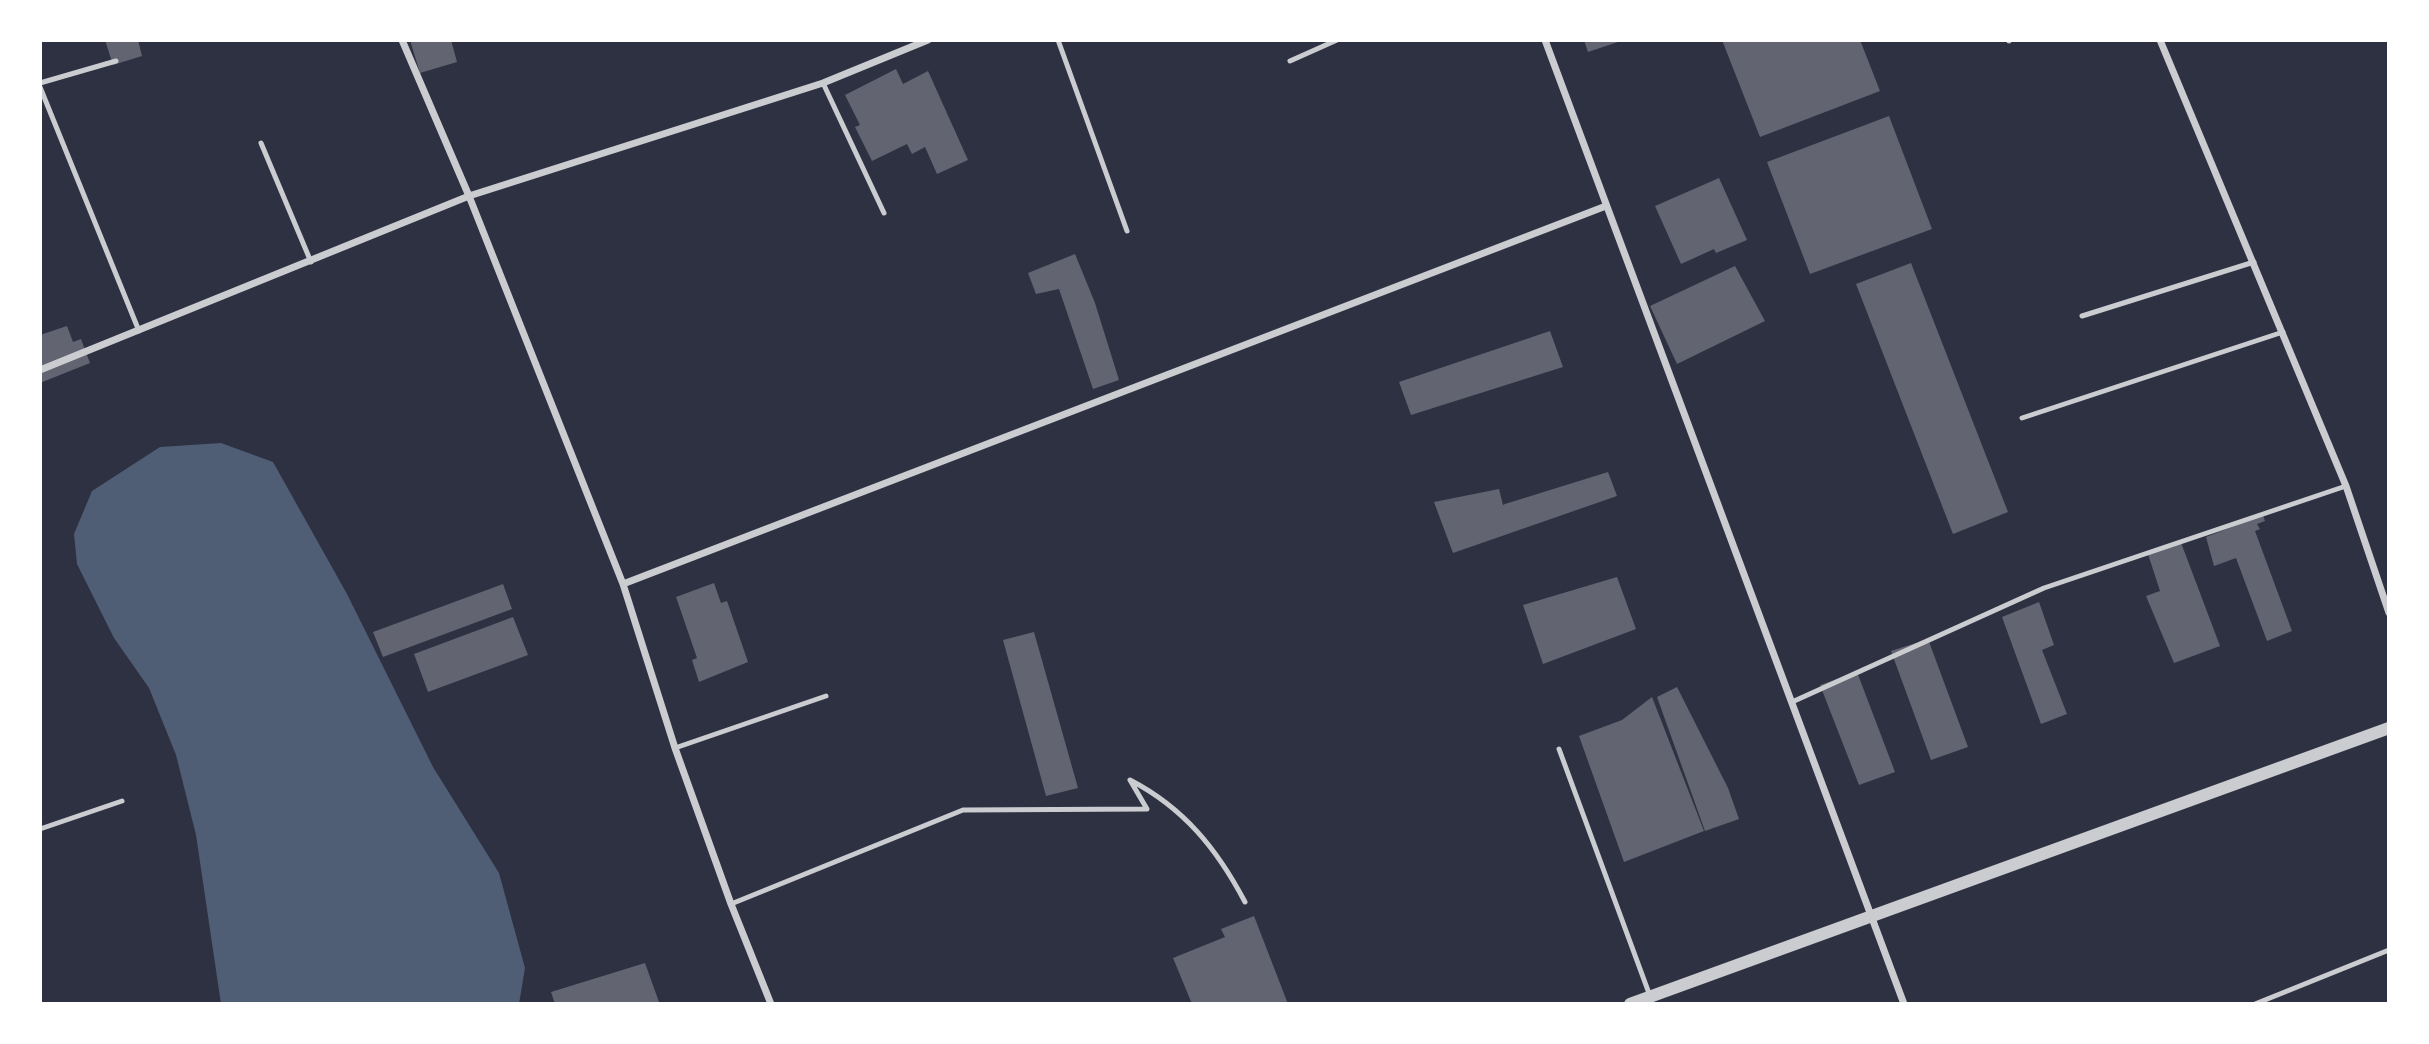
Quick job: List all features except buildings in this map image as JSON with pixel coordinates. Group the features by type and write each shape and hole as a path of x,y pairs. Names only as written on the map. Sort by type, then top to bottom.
{"street":[{"path":"402,40 469,196 623,584 675,748 771,1004"},
{"path":"40,370 469,196 823,83 928,40"},
{"path":"1545,40 1905,1004"},
{"path":"2160,40 2346,486 2389,613"},
{"path":"623,584 1606,205"},
{"path":"1630,1004 2389,728"}],"lane":[{"path":"1058,40 1127,231"},
{"path":"1290,61 1337,40"},
{"path":"116,61 40,85 139,331"},
{"path":"823,83 884,213"},
{"path":"261,144 311,262"},
{"path":"2082,316 2254,262"},
{"path":"2022,418 2283,332"},
{"path":"1792,702 2044,588 2346,486"},
{"path":"675,748 826,695"},
{"path":"1559,748 1650,996"},
{"path":"732,904 963,810 1147,809 1130,780 1155,793 1204,839 1227,867 1245,902"},
{"path":"40,829 122,802"},
{"path":"2255,1004 2389,950"}],"water":[{"path":"221,443 273,462 347,594 433,767 499,873 525,968 519,1004 221,1004 196,835 176,755 149,688 114,638 77,564 74,534 92,491 160,447"}]}
